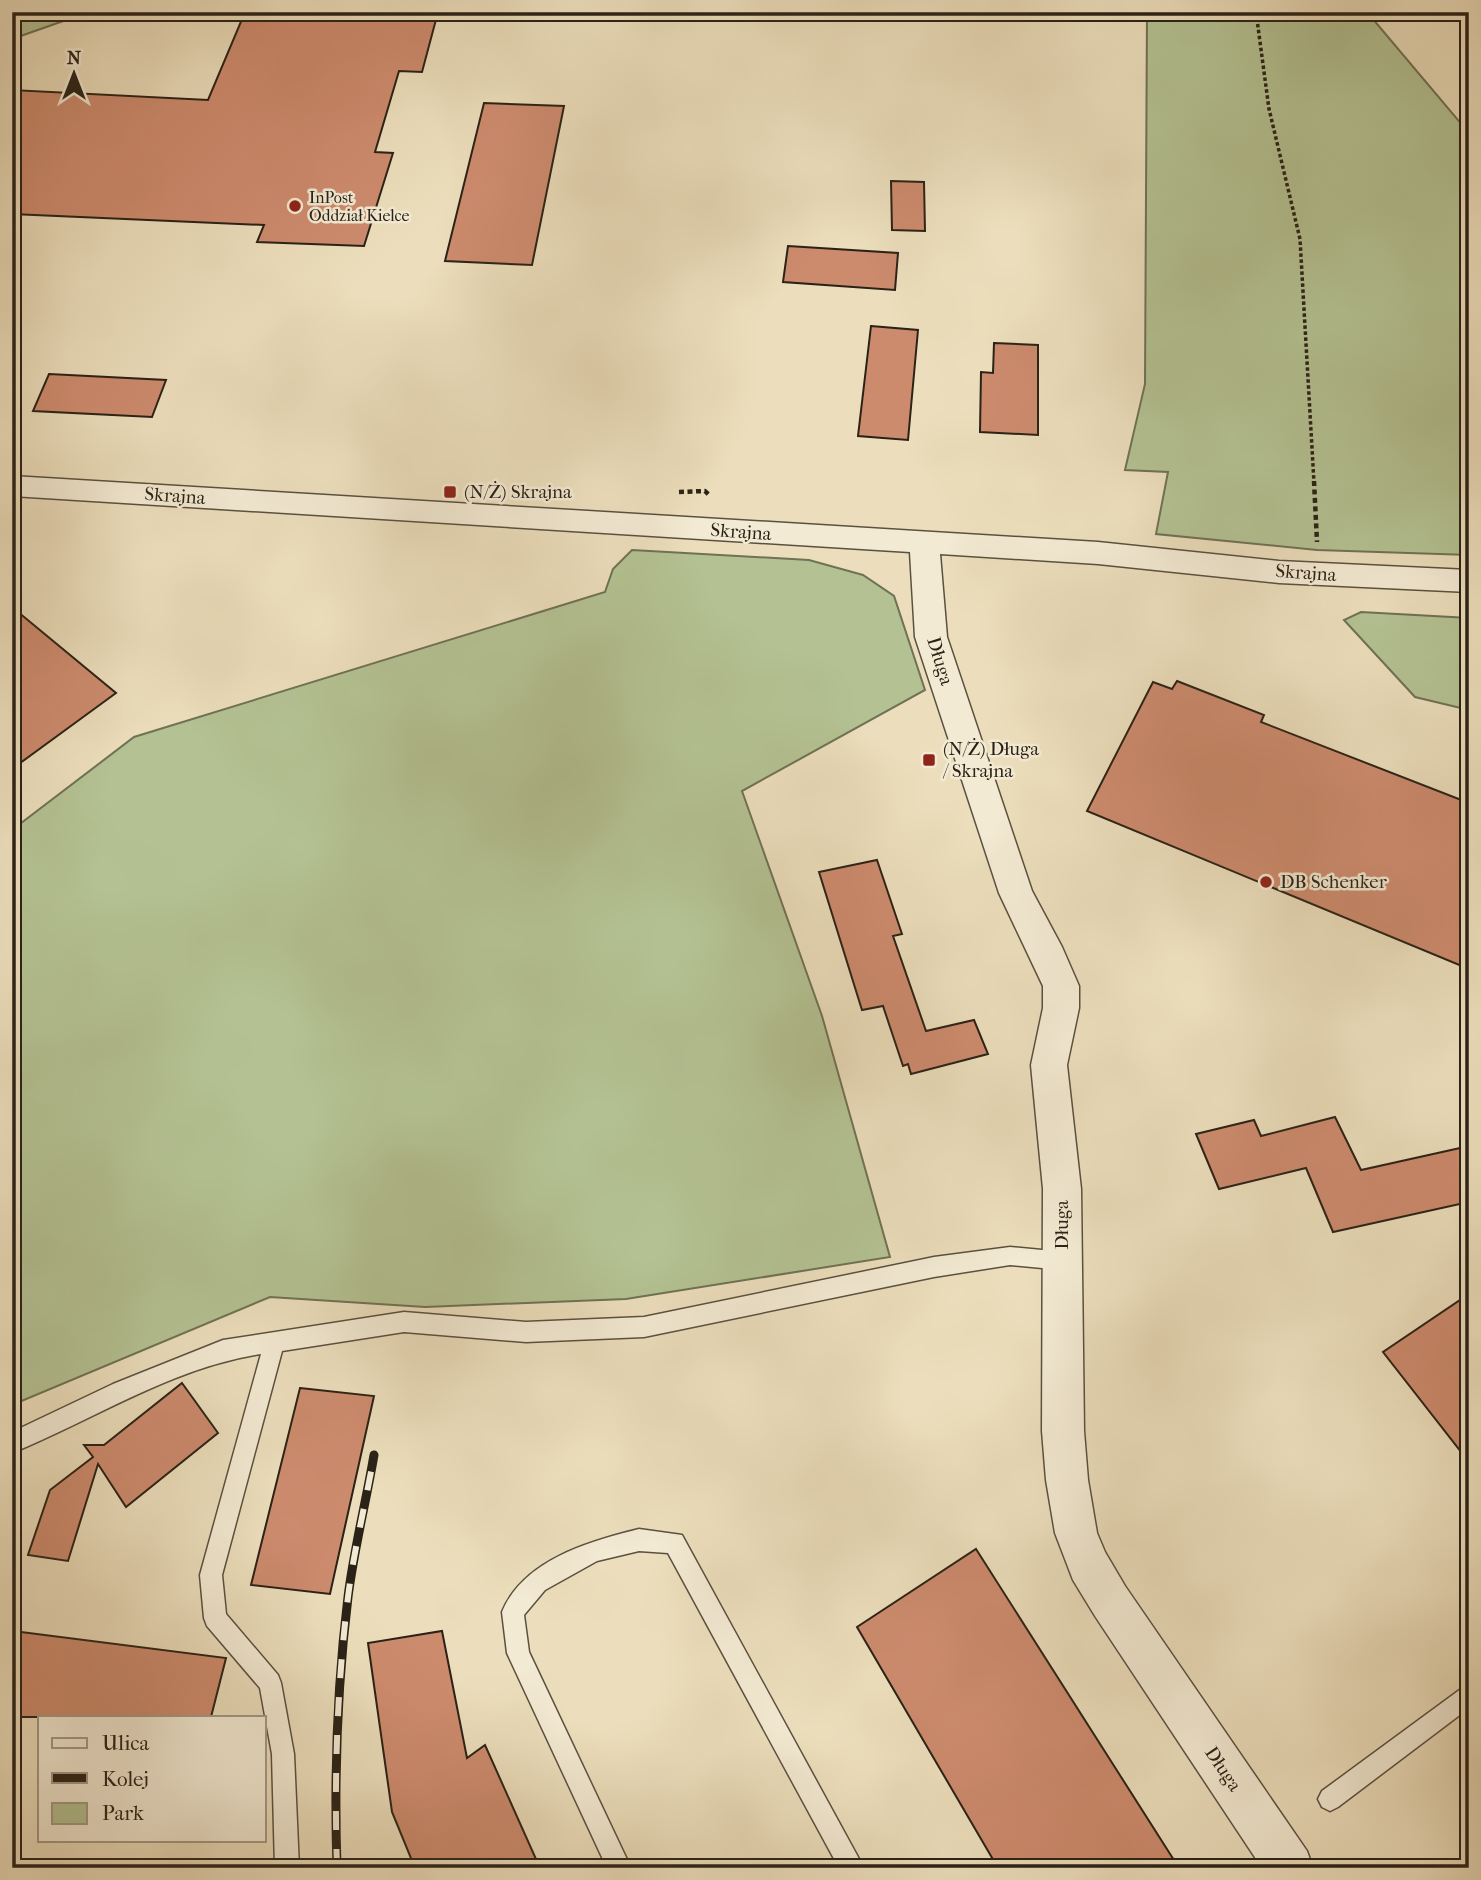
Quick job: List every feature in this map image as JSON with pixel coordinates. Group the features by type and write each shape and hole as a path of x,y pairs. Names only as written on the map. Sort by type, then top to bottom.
{"street":[{"name":"Skrajna","path":"12,486 1098,553 1319,574 1469,581"},
{"name":"Długa","path":"924,544 931,637 1013,884 1050,958 1060,986 1061,1008 1049,1065 1062,1189 1063,1431 1067,1480 1076,1533 1088,1565 1110,1601 1290,1868"}],"lane":[{"path":"12,1443 120,1391 223,1350 404,1322 526,1332 644,1327 934,1267 1010,1256 1062,1261"},
{"path":"274,1342 211,1574 215,1618 270,1683 283,1754 287,1868"},
{"path":"619,1868 518,1653 513,1612 537,1582 594,1551 639,1540 674,1544 852,1868"},
{"path":"1330,1799 1469,1694"}],"path":[{"path":"1256,12 1269,109 1300,239 1319,574"}],"green space":[{"path":"12,12 89,12 12,39"},
{"path":"1147,12 1367,12 1469,133 1469,555 1317,550 1156,534 1168,472 1125,470 1145,384"},
{"path":"632,550 809,560 863,575 894,596 925,690 742,791 822,1016 890,1257 626,1299 425,1307 270,1297 12,1405 12,830 134,737 605,592 613,569"},
{"path":"1361,612 1469,618 1469,710 1415,697 1344,620"}],"building":[{"path":"245,12 438,12 422,72 399,71 375,152 393,153 364,246 257,242 264,225 12,214 12,90 208,100"},
{"path":"484,103 564,106 532,265 445,261"},
{"path":"891,181 924,182 925,231 892,230"},
{"path":"788,246 898,253 895,290 783,282"},
{"path":"871,326 918,330 908,440 858,436"},
{"path":"994,343 1038,345 1038,435 980,432 981,372 993,373"},
{"path":"49,374 166,380 152,417 33,411"},
{"path":"12,607 116,693 12,769"},
{"path":"1177,681 1264,715 1261,722 1469,803 1469,969 1087,811 1153,682 1172,689"},
{"path":"877,860 902,934 893,936 926,1031 974,1020 988,1054 911,1074 908,1064 903,1066 883,1006 862,1010 819,872"},
{"path":"1335,1117 1361,1170 1469,1146 1469,1202 1333,1232 1306,1168 1219,1189 1196,1134 1254,1120 1261,1136"},
{"path":"1469,1294 1469,1462 1383,1352"},
{"path":"182,1383 218,1433 126,1507 98,1464 68,1561 28,1555 50,1490 93,1457 84,1445 104,1445"},
{"path":"300,1388 374,1396 330,1594 251,1585"},
{"path":"976,1549 1179,1868 998,1868 857,1627"},
{"path":"442,1631 467,1758 485,1745 540,1868 415,1868 392,1812 368,1643"},
{"path":"21,1632 226,1658 211,1716 38,1717 12,1717 12,1659"}],"railway":[{"path":"337,1868 336,1766 344,1631 374,1455"}],"place":[{"name":"InPost Oddział Kielce","path":"295,206"},
{"name":"(N/Ż) Skrajna","path":"450,492"},
{"name":"(N/Ż) Długa / Skrajna","path":"929,760"},
{"name":"DB Schenker","path":"1266,882"}]}
